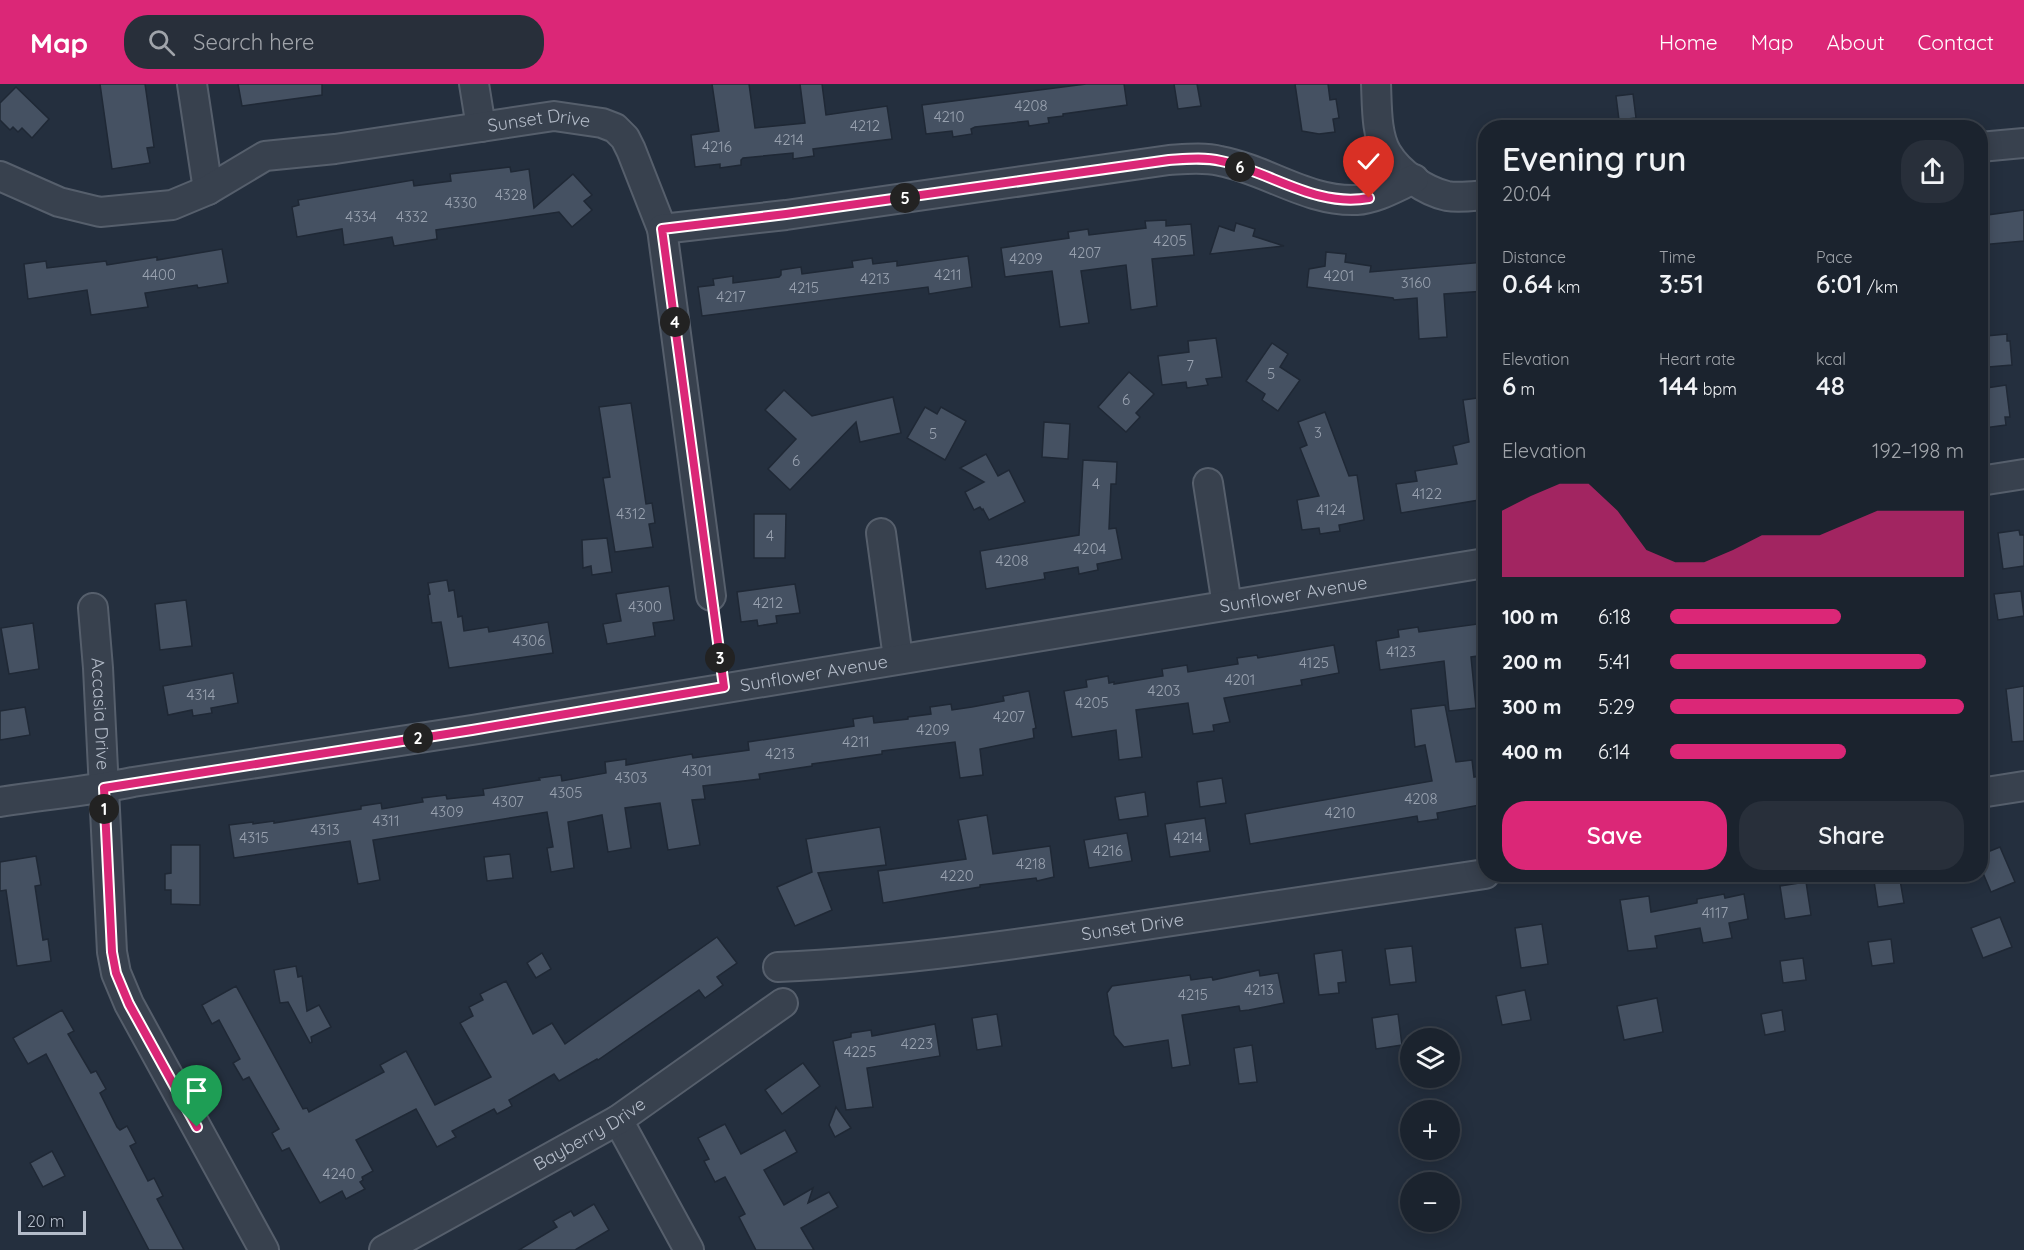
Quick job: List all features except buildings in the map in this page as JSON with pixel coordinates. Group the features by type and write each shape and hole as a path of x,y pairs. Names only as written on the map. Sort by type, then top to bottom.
{"street":[{"path":"192,84 208,190"},
{"path":"474,84 481,127"},
{"path":"1376,84 1380,130 1387,153 1402,172 1424,186 1447,196 1478,195"},
{"name":"Sunset Drive","path":"0,176 59,202 100,212 172,205 208,190 265,156 335,149 554,116 602,123 615,128 625,138 631,150 662,229 711,596"},
{"path":"1988,146 2024,143"},
{"path":"662,229 786,214 1169,160 1220,160 1252,170 1301,191 1328,198 1358,200 1369,198 1414,179"},
{"path":"1988,480 2024,474"},
{"path":"1208,483 1227,605"},
{"path":"881,533 898,658"},
{"name":"Sunflower Avenue","path":"0,802 104,788 472,730 1478,564"},
{"name":"Accasia Drive","path":"93,608 112,952 116,973 129,1004 264,1250"},
{"path":"1988,792 2024,786"},
{"name":"Sunset Drive","path":"778,966 819,965 1056,939 1478,875"},
{"name":"Bayberry Drive","path":"384,1250 618,1120 783,1003"},
{"path":"618,1120 689,1250"}],"path":[{"path":"711,596 724,687"}],"route":[{"path":"197,1127 129,1004 116,973 112,952 104,788 472,730 724,687 662,229 786,214 1169,160 1220,160 1252,170 1301,191 1328,198 1358,200 1369,198"}]}
